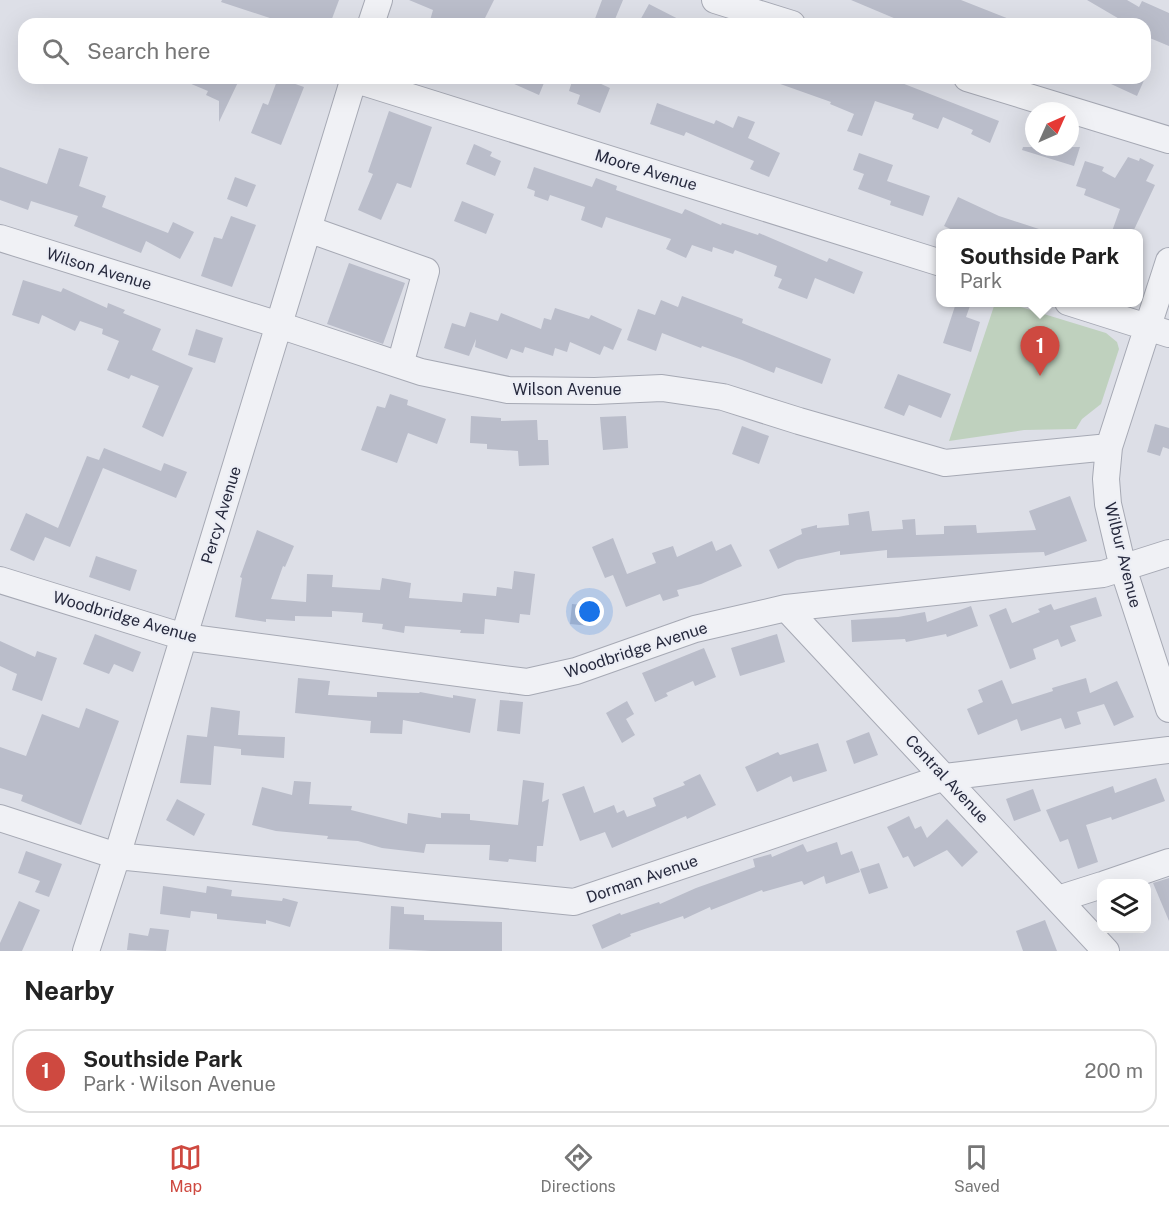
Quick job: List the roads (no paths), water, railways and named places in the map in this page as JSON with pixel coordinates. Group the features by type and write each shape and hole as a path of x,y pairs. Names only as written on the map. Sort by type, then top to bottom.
{"street":[{"path":"373,18 379,0"},
{"path":"715,0 773,18"},
{"name":"Percy Avenue","path":"86,951 184,637 350,84"},
{"name":"Moore Avenue","path":"371,84 936,261"},
{"path":"987,84 1169,140"},
{"path":"308,229 426,271 400,364"},
{"name":"Wilson Avenue","path":"0,238 421,372 508,390 595,391 662,388 723,397 945,463 1109,447"},
{"name":"Wilbur Avenue","path":"1169,261 1158,331 1109,447 1106,479 1108,504 1122,568 1169,709"},
{"path":"1081,307 1158,331"},
{"name":"Woodbridge Avenue","path":"0,580 184,637 527,682 576,671 695,629 786,608 1102,574 1169,553"},
{"name":"Central Avenue","path":"786,608 1106,951"},
{"name":"Dorman Avenue","path":"0,818 117,856 574,902 945,777 1169,750"},
{"path":"1118,879 1169,862"},
{"path":"1058,899 1097,886"}],"place":[{"name":"Southside Park","path":"1040,376"}]}
